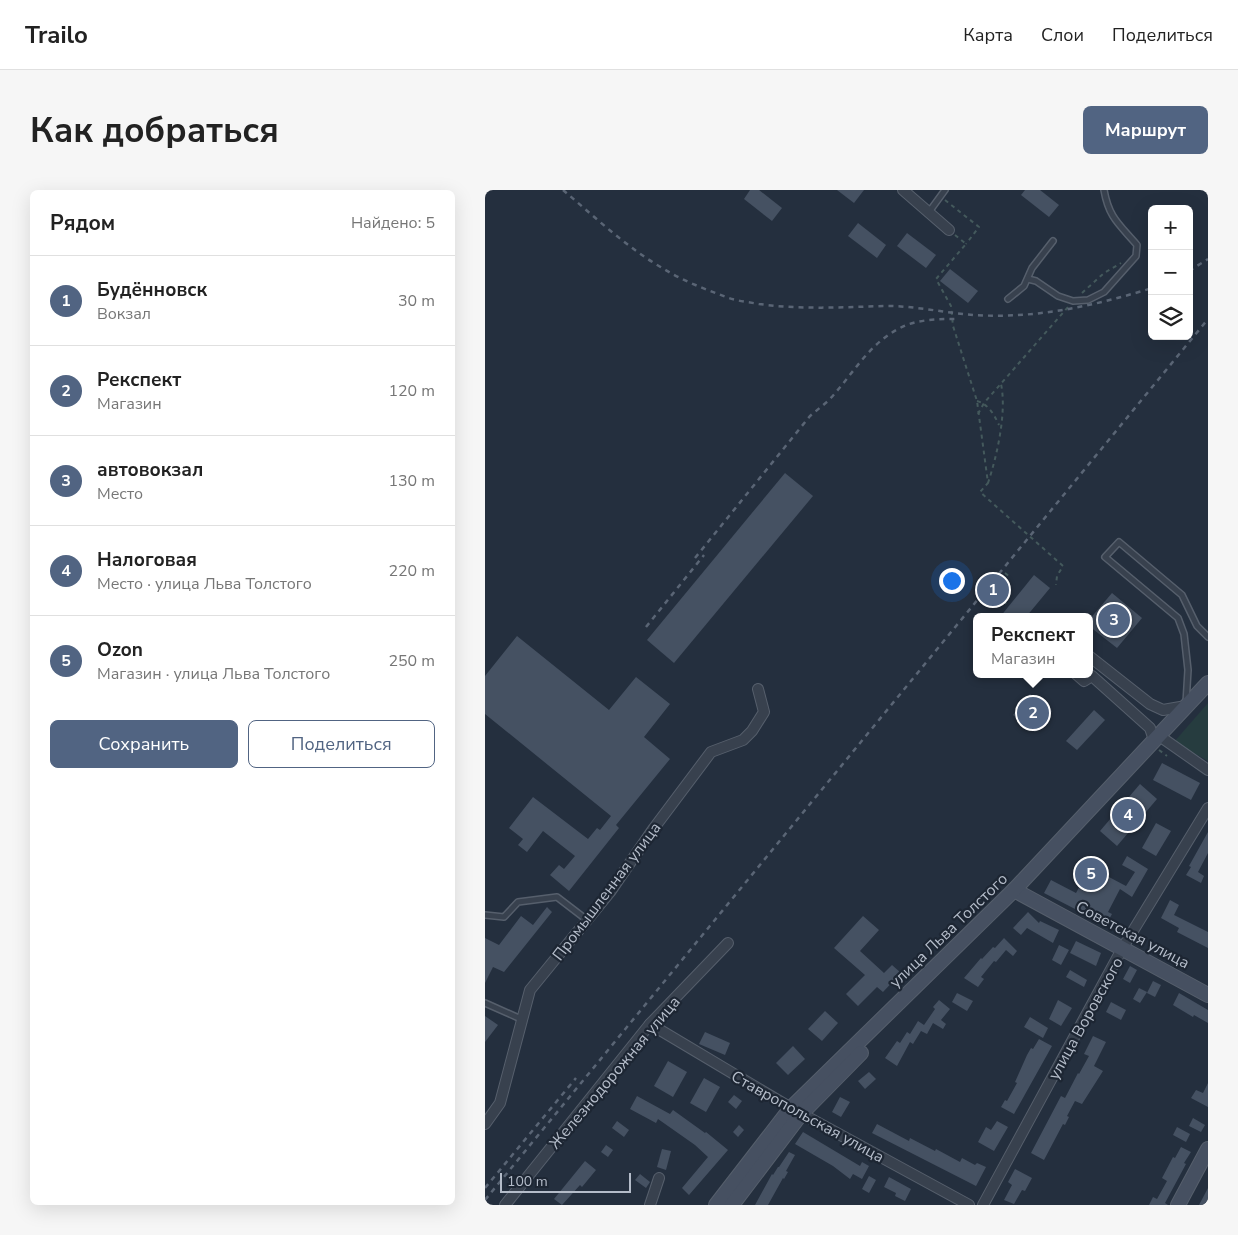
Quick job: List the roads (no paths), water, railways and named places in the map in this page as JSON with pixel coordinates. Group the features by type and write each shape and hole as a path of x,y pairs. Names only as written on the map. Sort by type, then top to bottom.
{"main road":[{"name":"улица Льва Толстого","path":"717,1205 796,1111 1016,891 1208,683"},
{"name":"Советская улица","path":"1016,891 1208,995"},
{"name":"улица Льва Толстого","path":"732,1205 796,1111"},
{"path":"1178,1205 1208,1149"}],"street":[{"path":"903,190 949,230"},
{"path":"1093,659 1150,704 1163,710 1186,706"},
{"path":"1093,677 1150,728 1156,738 1208,770"},
{"name":"Промышленная улица","path":"485,1124 500,1104 530,990 588,920 711,752 743,740 752,731 764,712 758,689"},
{"name":"улица Воровского","path":"983,1205 1123,948 1208,808"},
{"name":"Железнодорожная улица","path":"505,1205 650,1024 728,943"},
{"name":"Ставропольская улица","path":"650,1024 796,1111 969,1205"},
{"path":"651,1205 659,1178"}],"lane":[{"path":"929,212 945,190"},
{"path":"1028,279 1036,281 1058,296 1073,301 1088,300 1104,292 1133,260 1138,250 1137,245 1111,216 1104,190"},
{"path":"1008,300 1024,286 1032,268 1053,241"},
{"path":"1186,706 1188,670 1184,634 1178,618 1105,557 1119,542 1182,595 1197,626 1208,637"},
{"path":"485,915 504,917 518,902 557,897 588,920"},
{"path":"485,1003 521,1019"}],"railway":[{"path":"563,190 612,232 650,261 694,285 746,302 807,308 898,306 952,313 997,316 1064,310 1148,289"},
{"path":"1193,268 1208,259"},
{"path":"695,558 810,416 828,401 869,352 889,335 907,325 936,319 957,319"},
{"path":"485,1200 1208,319"},
{"path":"646,627 704,555"},
{"path":"485,1188 576,1078"}],"place":[{"name":"Будённовск","path":"993,590"},
{"name":"автовокзал","path":"1114,620"},
{"name":"Рекспект","path":"1033,713"},
{"name":"Налоговая","path":"1128,815"},
{"name":"Ozon","path":"1091,874"}]}
